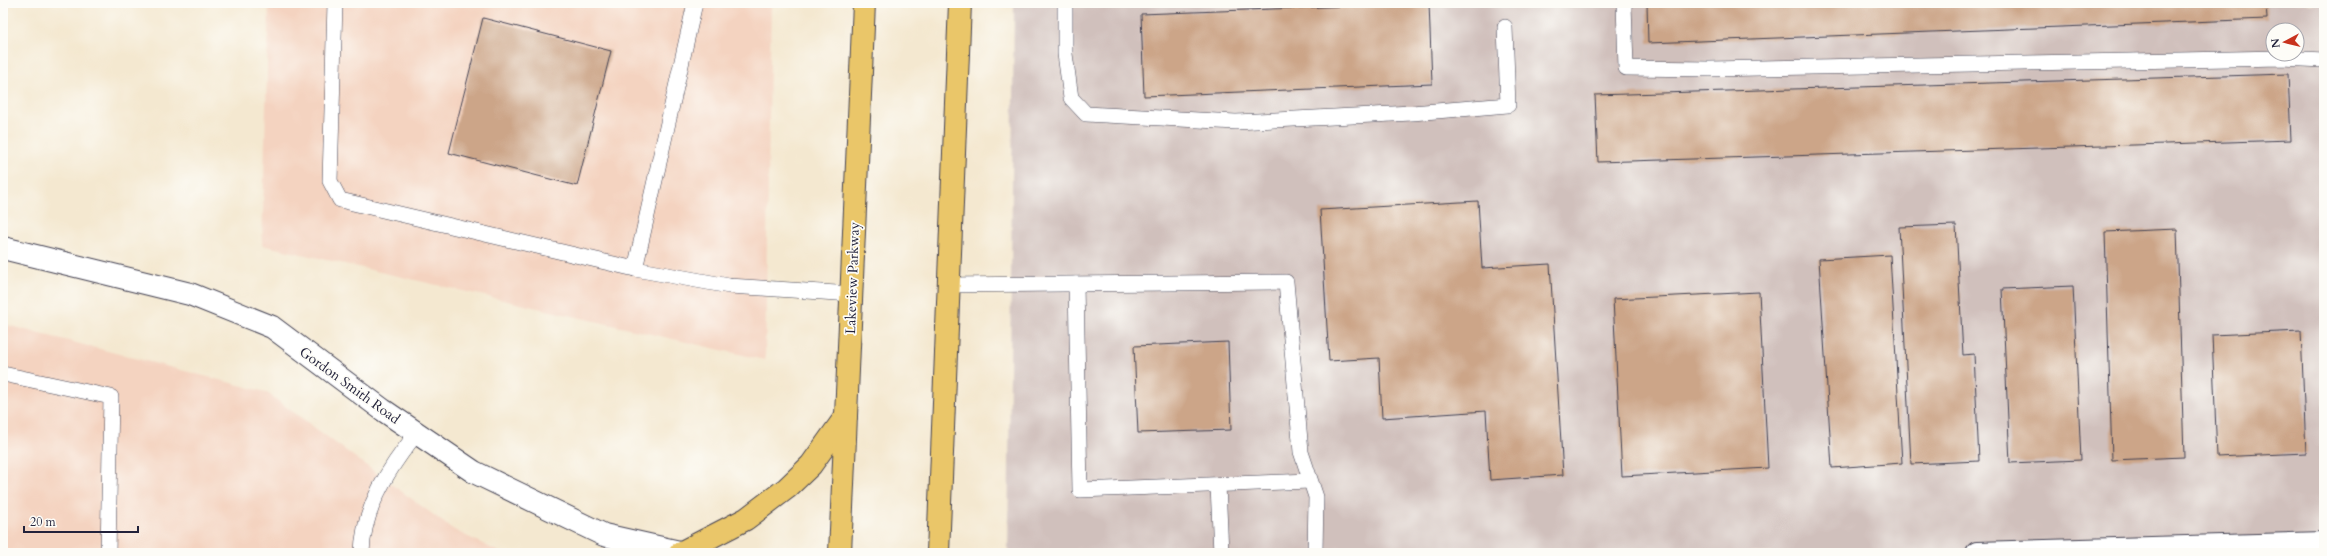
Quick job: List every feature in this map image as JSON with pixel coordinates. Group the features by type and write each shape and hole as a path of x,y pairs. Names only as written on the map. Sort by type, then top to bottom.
{"main road":[{"name":"Lakeview Parkway","path":"840,553 864,3"},
{"path":"938,553 960,3"},
{"path":"681,553 746,519 787,488 811,465 846,416"}],"street":[{"name":"Gordon Smith Road","path":"3,248 190,294 272,327 417,433 474,472 604,535 681,553"},
{"path":"1977,553 2324,543"}],"lane":[{"path":"335,3 330,181 340,200 635,269 729,286 852,294"},
{"path":"635,269 695,3"},
{"path":"1065,3 1065,54 1072,98 1086,114 1148,119 1236,122 1412,113 1508,105 1505,27"},
{"path":"1624,3 1626,68 1710,69 2281,58 2324,60"},
{"path":"948,285 1286,282 1301,452 1316,497 1316,553"},
{"path":"1076,284 1080,490 1310,481"},
{"path":"3,374 111,397 108,553"},
{"path":"362,553 362,541 373,503 394,460 417,433"},
{"path":"1218,484 1221,553"}],"shaded area":[{"path":"269,3 771,3 765,360 262,245"},
{"path":"1014,3 2324,3 2324,553 1008,553"},
{"path":"3,324 266,392 454,530 501,553 3,553"}],"building":[{"path":"1429,3 1432,84 1144,96 1141,14"},
{"path":"1647,3 2266,3 2267,19 1648,43"},
{"path":"483,18 611,51 577,186 449,153"},
{"path":"2288,74 2291,140 1598,162 1595,95"},
{"path":"1478,201 1482,268 1550,264 1563,475 1490,480 1486,411 1382,418 1379,358 1329,361 1320,210"},
{"path":"1956,225 1963,355 1974,354 1979,461 1911,464 1899,227"},
{"path":"2177,229 2184,457 2112,460 2105,232"},
{"path":"1890,255 1902,463 1832,468 1819,259"},
{"path":"2073,286 2081,460 2010,463 2002,289"},
{"path":"1759,292 1768,468 1622,476 1613,299"},
{"path":"2301,331 2306,453 2217,457 2212,335"},
{"path":"1228,342 1231,430 1138,433 1134,346"}]}
